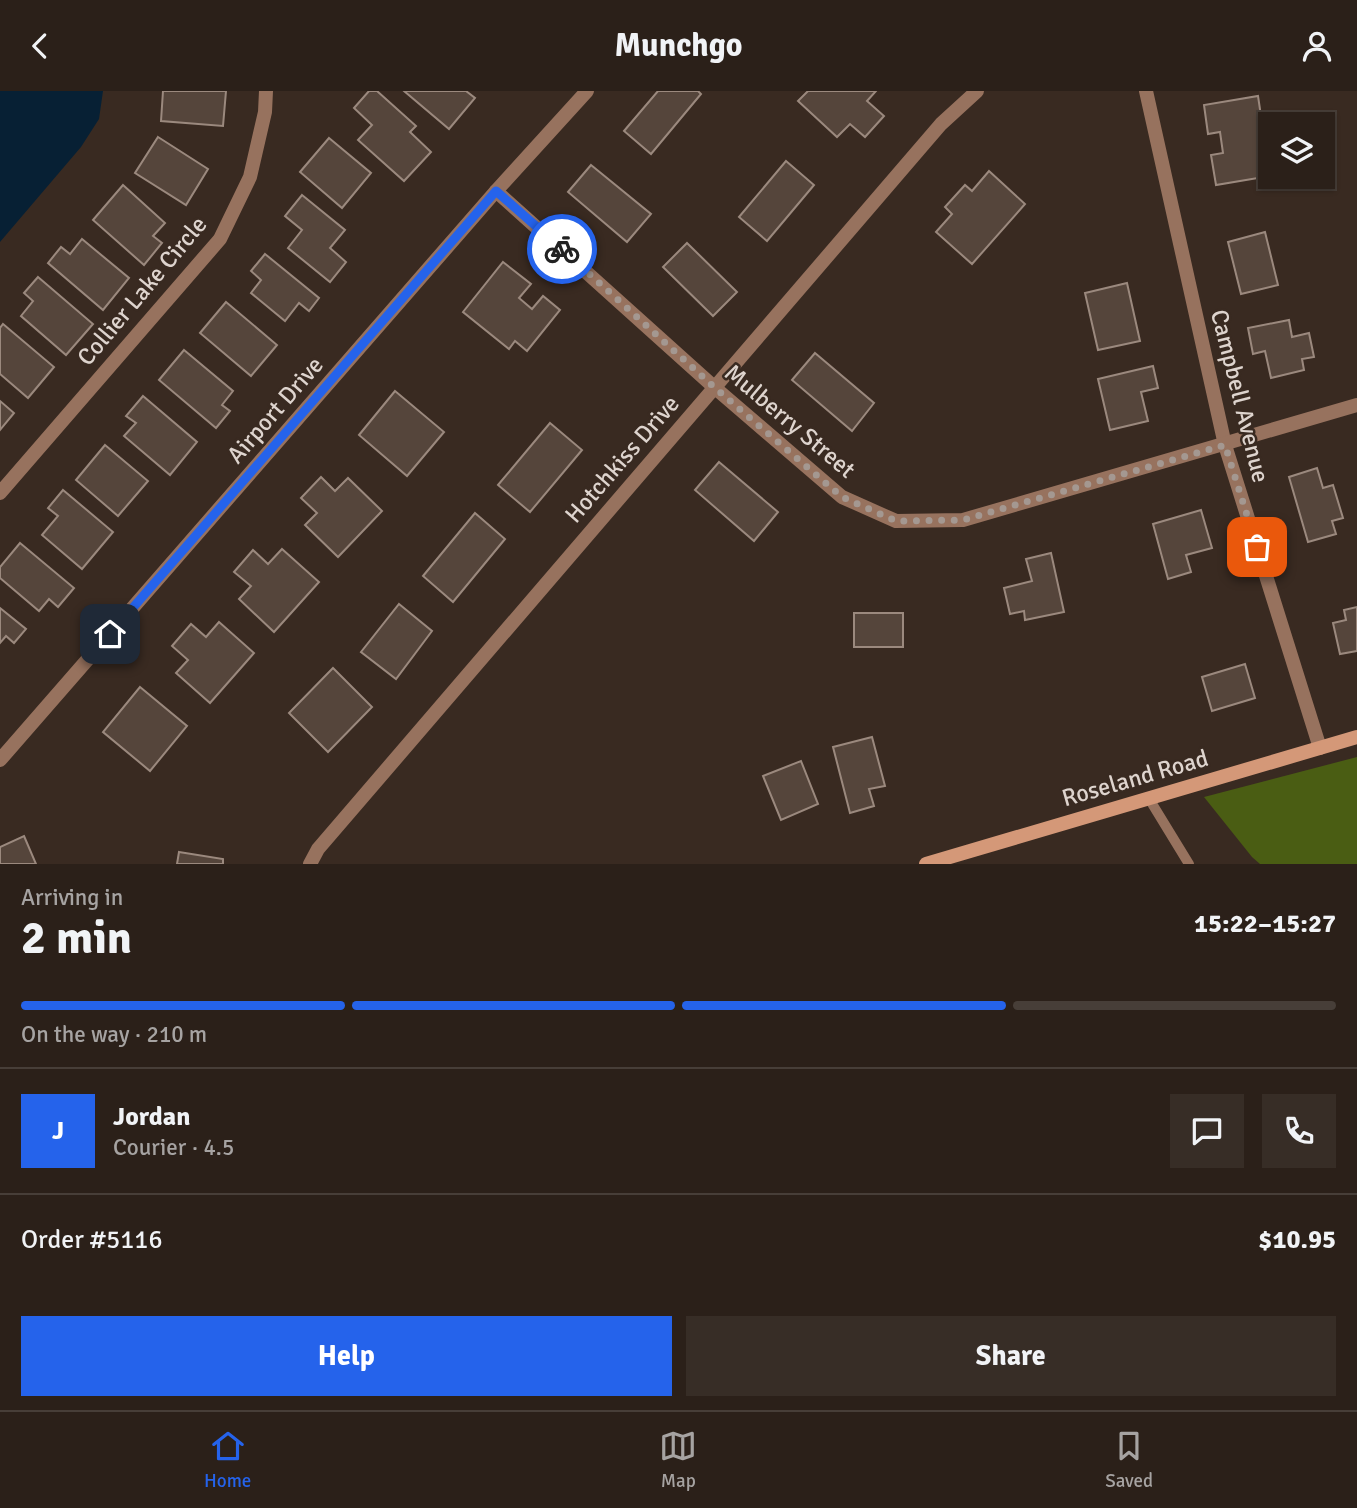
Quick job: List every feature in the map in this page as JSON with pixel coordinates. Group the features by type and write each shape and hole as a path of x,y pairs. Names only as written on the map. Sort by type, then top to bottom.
{"main road":[{"name":"Roseland Road","path":"926,864 1357,737"}],"street":[{"name":"Collier Lake Circle","path":"0,493 220,239 250,177 265,112 266,91"},
{"name":"Airport Drive","path":"0,760 496,191 587,91"},
{"name":"Hotchkiss Drive","path":"310,864 318,849 714,387 941,124 977,91"},
{"name":"Campbell Avenue","path":"1146,91 1225,445 1320,748"},
{"name":"Mulberry Street","path":"496,191 714,387 842,497 896,521 963,520 1357,405"}],"lane":[{"path":"1148,797 1188,864"}],"green space":[{"path":"1357,757 1357,864 1260,864 1204,797"}],"water":[{"path":"0,91 103,91 99,119 81,147 0,242"}],"building":[{"path":"163,91 226,91 223,126 161,121"},
{"path":"369,91 377,91 416,126 410,132 431,152 404,181 358,140 372,125 354,108"},
{"path":"404,91 466,91 475,98 449,129"},
{"path":"658,91 698,91 701,94 651,154 624,131"},
{"path":"808,91 876,91 867,101 884,116 865,137 850,124 837,137 798,101"},
{"path":"1258,96 1260,112 1258,112 1258,178 1216,185 1211,155 1223,153 1220,132 1208,134 1204,105"},
{"path":"158,137 208,169 186,205 135,173"},
{"path":"329,138 371,173 342,208 300,172"},
{"path":"786,161 814,185 767,241 739,217"},
{"path":"591,165 651,214 627,242 568,192"},
{"path":"989,171 1025,204 972,264 936,232 952,214 945,207 965,185 972,191"},
{"path":"123,185 165,223 153,236 162,243 144,265 93,220"},
{"path":"302,195 345,230 330,248 346,262 330,282 288,248 302,230 285,216"},
{"path":"1265,232 1278,285 1241,294 1228,242"},
{"path":"82,239 129,278 103,310 48,263 61,247 70,254"},
{"path":"687,243 737,292 713,316 663,267"},
{"path":"265,254 319,298 309,311 299,303 285,321 251,293 261,280 251,271"},
{"path":"503,262 531,284 519,298 532,309 543,296 560,310 527,351 515,341 509,349 463,312"},
{"path":"38,277 93,324 66,355 21,316 33,301 24,293"},
{"path":"1127,283 1140,341 1098,350 1085,293"},
{"path":"226,302 277,345 251,376 200,333"},
{"path":"1289,320 1292,337 1309,333 1314,357 1302,359 1304,370 1271,378 1265,351 1253,354 1248,328"},
{"path":"3,324 54,367 28,398 0,374 0,328"},
{"path":"184,350 233,391 222,405 230,411 216,428 159,380"},
{"path":"815,353 874,403 852,431 792,380"},
{"path":"1153,366 1158,388 1141,392 1148,421 1110,430 1098,379"},
{"path":"395,391 444,432 407,476 359,435"},
{"path":"143,396 197,442 170,475 124,436 136,423 126,416"},
{"path":"0,401 14,413 0,430"},
{"path":"550,423 582,450 530,512 498,485"},
{"path":"105,445 148,481 118,516 76,480"},
{"path":"719,462 778,512 754,541 695,490"},
{"path":"1317,468 1323,488 1333,485 1343,518 1332,521 1336,534 1308,542 1289,477"},
{"path":"321,477 335,491 348,478 382,511 338,557 305,525 317,513 301,498"},
{"path":"63,490 113,532 82,569 42,535 58,516 48,508"},
{"path":"1201,510 1212,548 1186,555 1191,572 1168,579 1153,524"},
{"path":"475,513 505,539 453,602 423,576"},
{"path":"20,543 74,588 58,607 49,599 39,611 0,578 0,567"},
{"path":"282,549 319,582 274,632 239,599 251,586 234,572 253,550 268,564"},
{"path":"1051,553 1064,612 1025,620 1024,611 1010,614 1004,588 1032,581 1026,559"},
{"path":"399,604 432,631 396,679 361,652"},
{"path":"1357,607 1357,651 1340,654 1333,623 1346,620 1344,610"},
{"path":"0,608 26,629 14,643 6,636 0,643"},
{"path":"854,613 903,613 903,647 854,647"},
{"path":"219,622 254,653 210,703 176,673 188,660 172,646 191,624 206,637"},
{"path":"1245,664 1255,698 1212,711 1202,677"},
{"path":"333,668 372,707 328,752 289,713"},
{"path":"140,687 187,726 150,771 103,732"},
{"path":"872,737 885,786 869,789 874,806 850,813 833,747"},
{"path":"801,761 818,804 781,820 763,776"},
{"path":"24,836 36,864 0,864 0,847"},
{"path":"179,852 223,859 223,864 177,864"}],"way so far":[{"path":"562,249 714,387 842,497 896,521 963,520 1225,445 1257,547"}],"route":[{"path":"110,634 496,191 562,249"}]}
